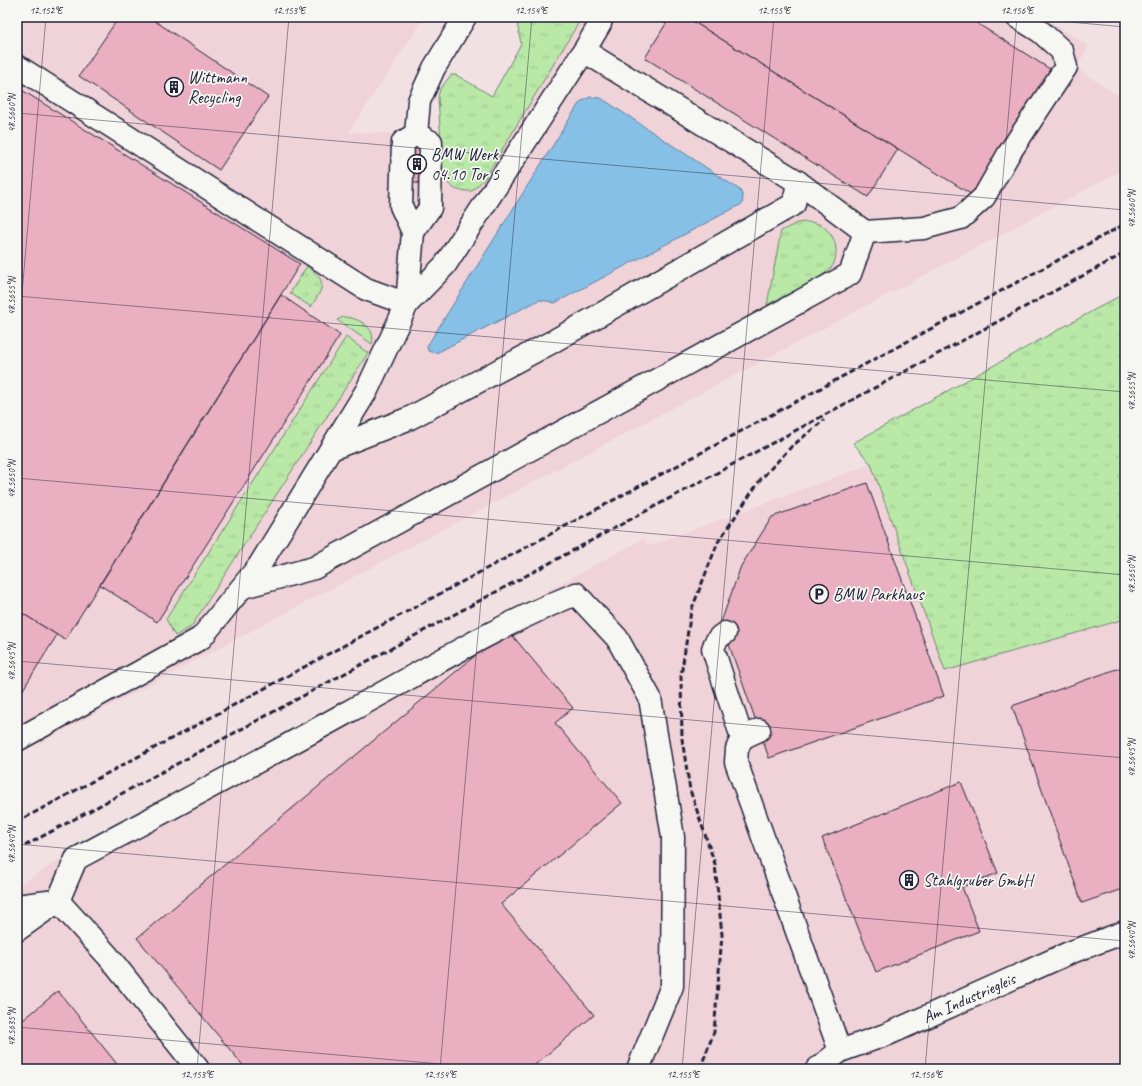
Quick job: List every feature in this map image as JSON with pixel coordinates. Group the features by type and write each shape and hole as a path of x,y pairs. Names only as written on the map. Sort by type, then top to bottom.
{"street":[{"path":"416,134 419,101 434,68 465,17"},
{"path":"17,740 201,638 243,587 259,566 367,390 407,304 445,265 584,51 600,24 601,17"},
{"path":"584,51 798,182 865,232 924,228 961,218 984,196 1008,155 1066,67 1062,50 1041,32 1018,17"},
{"path":"17,66 366,289 407,304"},
{"path":"413,232 430,208 431,142 416,134"},
{"path":"407,304 413,232 401,206 403,142 416,134"},
{"path":"331,449 410,418 552,342 794,204 798,182"},
{"path":"243,587 314,568 850,274 865,232"},
{"path":"17,930 58,901 76,859 349,712 479,639 539,608 576,594 617,638 650,698 673,837 672,986 638,1069"},
{"path":"725,633 714,643 713,649 751,734 737,750 736,762 840,1051"},
{"path":"17,906 58,901"},
{"path":"58,901 108,956 198,1069"},
{"name":"Am Industriegleis","path":"817,1069 840,1051 888,1034 1069,953 1125,932"}],"shaded area":[{"path":"17,17 425,17 349,132 448,134 501,99 552,17 1042,17 1089,46 1076,68 1125,100 1125,169 17,755"},
{"path":"871,464 945,671 1125,619 1125,1069 17,1069 17,886 138,812 643,539 649,546"}],"green space":[{"path":"516,17 582,17 485,178 472,191 454,189 443,175 438,97 440,89 451,75 456,75 492,96 521,44"},
{"path":"806,222 818,224 828,230 835,244 836,252 833,265 822,276 767,305 781,231 797,223"},
{"path":"307,266 318,276 322,285 319,294 311,307 290,293"},
{"path":"1125,293 1125,619 945,671 871,464 853,443"},
{"path":"343,317 348,317 365,324 372,333 372,344 337,320"},
{"path":"346,337 368,353 191,627 175,636 166,619"}],"water":[{"path":"590,97 601,98 740,190 743,197 742,204 555,303 539,300 436,353 428,351 427,346 580,102"}],"building":[{"name":"Wittmann Recycling","path":"119,17 149,17 268,97 219,170 79,76"},
{"path":"670,17 686,17 898,149 868,197 645,58"},
{"path":"686,17 967,17 1053,71 974,196"},
{"path":"17,87 300,264 65,640 17,610"},
{"name":"BMW Werk 04.10 Tor 5","path":"412,144 424,145 422,183 410,183"},
{"path":"281,295 340,335 157,622 100,585"},
{"name":"BMW Parkhaus","path":"867,483 944,696 769,758 721,622 741,566 772,517"},
{"path":"17,610 57,635 22,691 17,693"},
{"path":"507,629 573,708 555,723 622,803 501,904 594,1015 530,1069 246,1069 137,938"},
{"path":"1125,666 1125,888 1082,903 1012,706"},
{"name":"Stahlgruber GmbH","path":"961,782 998,873 962,887 979,931 876,972 822,838"},
{"path":"58,991 121,1069 17,1069 17,1025"}],"railway":[{"path":"17,822 1125,224"},
{"path":"17,850 1125,253"},
{"path":"700,1069 714,1032 722,935 715,864 690,790 682,739 681,676 691,611 718,542 760,480 791,447 824,420"}],"place":[{"name":"Wittmann Recycling","path":"174,87"},
{"name":"BMW Werk 04.10 Tor 5","path":"417,164"},
{"name":"BMW Parkhaus","path":"819,594"},
{"name":"Stahlgruber GmbH","path":"909,880"}]}
